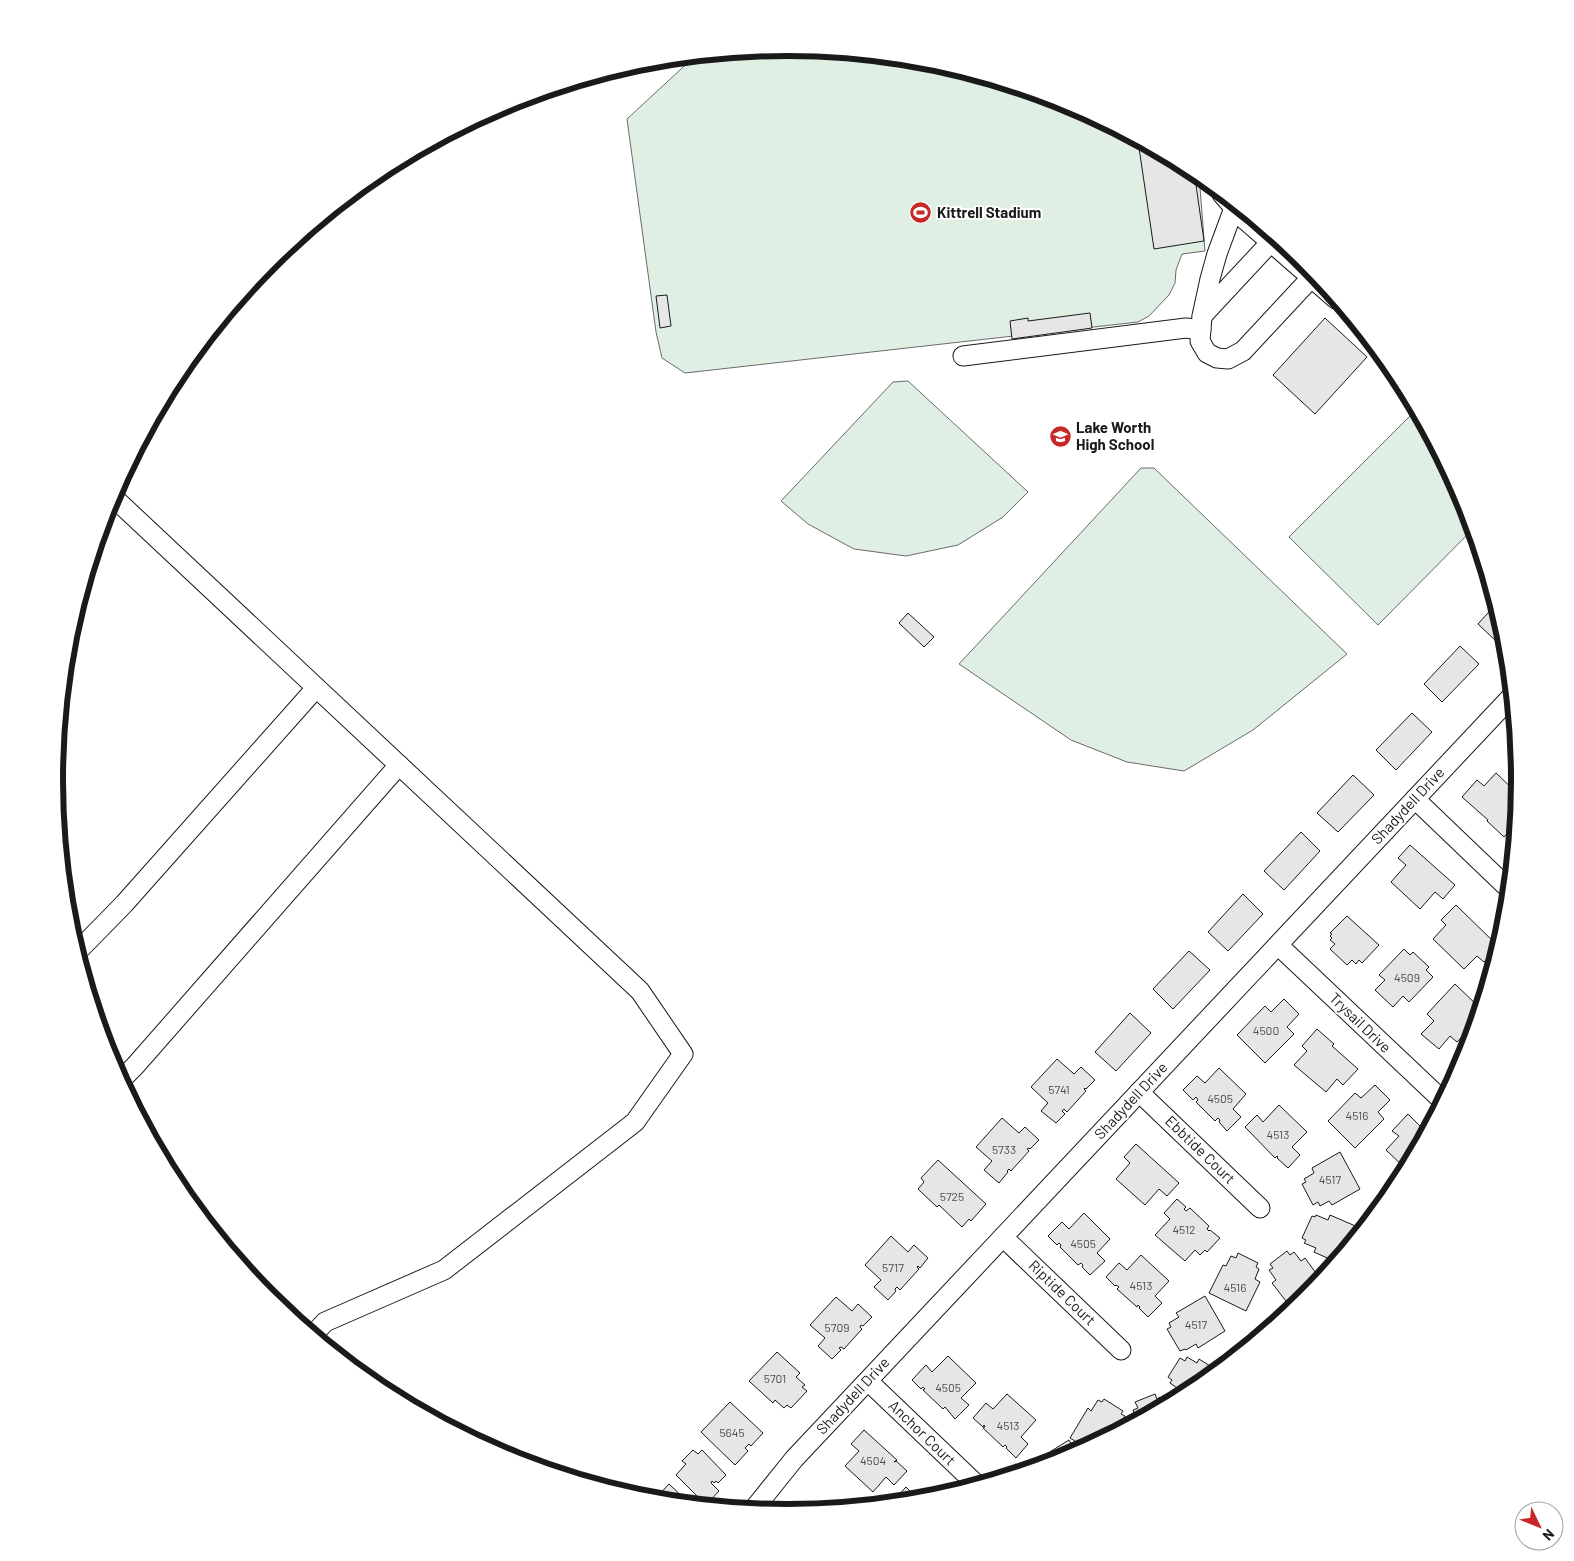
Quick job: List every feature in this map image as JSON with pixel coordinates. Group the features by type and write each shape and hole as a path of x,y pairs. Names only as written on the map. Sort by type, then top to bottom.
{"street":[{"path":"1227,205 1201,323 1200,341 1207,353 1217,358 1228,359 1243,351 1310,279"},
{"path":"1254,227 1296,265"},
{"path":"963,356 1186,328 1201,323 1270,243"},
{"path":"118,502 640,990 683,1054 635,1122 444,1270 325,1322 317,1331"},
{"path":"82,947 124,904 316,688"},
{"name":"Shadydell Drive","path":"759,1504 794,1459 1507,702"},
{"path":"126,1075 399,765"},
{"path":"1415,799 1504,884"},
{"name":"Trysail Drive","path":"1278,944 1439,1097"},
{"name":"Ebbtide Court","path":"1139,1092 1260,1208"},
{"name":"Riptide Court","path":"1003,1237 1121,1350"},
{"name":"Anchor Court","path":"868,1381 972,1480"}],"green space":[{"name":"Kittrell Stadium","path":"787,56 882,62 928,70 974,81 1064,111 1149,153 1189,178 1200,186 1205,251 1182,254 1176,270 1175,283 1169,295 1149,316 1138,322 685,373 662,358 656,332 627,119 688,63 692,62"},
{"path":"908,381 1028,492 1003,517 958,545 906,556 854,549 808,524 781,501 893,382"},
{"path":"1412,414 1437,460 1468,534 1378,625 1289,537"},
{"path":"1141,468 1154,468 1347,654 1253,730 1184,771 1127,762 1071,740 959,664"}],"building":[{"path":"1139,148 1196,183 1204,241 1154,249"},
{"path":"667,295 671,326 660,328 656,296"},
{"path":"1090,313 1092,328 1012,339 1010,321 1028,318 1028,321"},
{"path":"1325,318 1367,357 1315,414 1273,375"},
{"path":"1491,610 1498,643 1478,624"},
{"path":"908,613 934,637 924,647 899,623"},
{"path":"1460,646 1479,664 1442,702 1424,684"},
{"path":"1412,713 1432,732 1396,770 1376,750"},
{"path":"1496,773 1511,787 1510,831 1504,837 1462,797 1477,780 1484,786"},
{"path":"1353,775 1374,795 1338,832 1317,813"},
{"path":"1301,832 1320,851 1284,890 1264,871"},
{"path":"1410,845 1455,885 1443,899 1435,892 1420,909 1391,882 1406,865 1398,858"},
{"path":"1243,894 1263,914 1228,951 1208,932"},
{"path":"1456,905 1493,941 1490,956 1484,962 1477,956 1464,969 1433,939 1446,925 1441,920"},
{"path":"1347,916 1379,945 1362,963 1359,960 1356,964 1352,960 1347,965 1330,949 1335,944 1330,940 1332,934 1330,933"},
{"path":"1404,949 1410,955 1413,952 1429,967 1426,970 1433,977 1409,1002 1403,996 1393,1007 1375,990 1385,980 1379,975"},
{"path":"1189,951 1210,970 1173,1009 1153,989"},
{"path":"1455,984 1476,1004 1465,1033 1457,1042 1450,1036 1439,1049 1421,1034 1434,1021 1427,1014"},
{"path":"1284,999 1299,1014 1287,1027 1294,1034 1265,1063 1237,1035 1265,1006 1271,1012"},
{"path":"1130,1013 1151,1033 1116,1071 1095,1052"},
{"path":"1317,1029 1334,1044 1332,1046 1358,1069 1343,1085 1337,1079 1326,1092 1294,1065 1307,1051 1302,1046"},
{"path":"1057,1059 1074,1074 1081,1067 1095,1080 1084,1089 1086,1091 1067,1112 1064,1109 1062,1111 1065,1114 1056,1123 1041,1111 1048,1103 1031,1087"},
{"path":"1219,1068 1246,1094 1233,1109 1241,1117 1227,1131 1218,1118 1215,1121 1196,1102 1198,1100 1196,1097 1193,1100 1183,1090 1197,1076 1205,1083"},
{"path":"1375,1085 1390,1100 1378,1112 1384,1119 1355,1148 1328,1121 1355,1093 1361,1098"},
{"path":"1279,1105 1307,1132 1292,1147 1300,1155 1288,1168 1277,1156 1275,1158 1245,1127 1257,1115 1263,1122"},
{"path":"1408,1114 1422,1128 1401,1164 1386,1150 1399,1136 1392,1131"},
{"path":"1002,1118 1019,1133 1025,1127 1039,1140 1030,1149 1027,1149 1029,1151 1011,1171 1009,1169 1007,1171 999,1183 984,1170 992,1161 976,1147"},
{"path":"1136,1144 1179,1183 1167,1196 1159,1189 1145,1205 1116,1179 1130,1163 1124,1157"},
{"path":"1340,1152 1360,1189 1332,1205 1329,1201 1320,1206 1318,1202 1313,1205 1302,1184 1306,1182 1304,1179 1314,1173 1312,1168"},
{"path":"938,1160 986,1204 971,1221 969,1219 962,1227 939,1205 937,1207 918,1189 924,1182 921,1178"},
{"path":"1177,1199 1186,1207 1184,1209 1186,1211 1190,1208 1209,1226 1207,1229 1209,1231 1220,1238 1207,1252 1205,1250 1200,1255 1195,1250 1185,1261 1155,1235 1170,1219 1164,1213"},
{"path":"1084,1213 1110,1239 1097,1253 1105,1261 1090,1275 1082,1267 1081,1263 1078,1265 1060,1247 1059,1243 1057,1245 1048,1236 1062,1222 1069,1229"},
{"path":"1316,1215 1328,1220 1330,1215 1357,1227 1331,1260 1314,1252 1316,1248 1304,1243 1306,1240 1302,1238 1312,1216 1315,1217"},
{"path":"891,1236 908,1252 914,1245 928,1258 920,1268 917,1267 919,1269 900,1290 897,1287 895,1289 896,1291 888,1300 874,1287 881,1280 865,1265"},
{"path":"1287,1251 1290,1255 1294,1252 1301,1261 1305,1258 1317,1274 1288,1304 1272,1283 1276,1280 1269,1270 1273,1268 1270,1264"},
{"path":"1238,1253 1258,1263 1256,1267 1259,1269 1255,1279 1260,1282 1246,1311 1209,1293 1223,1265 1226,1266 1231,1256 1236,1258"},
{"path":"1141,1255 1169,1281 1155,1296 1162,1303 1148,1317 1138,1305 1137,1307 1117,1289 1119,1287 1115,1286 1106,1277 1119,1263 1127,1270"},
{"path":"255,1271 283,1298 282,1299"},
{"path":"1205,1296 1225,1331 1198,1348 1196,1344 1180,1351 1167,1329 1171,1327 1169,1323 1179,1317 1176,1313"},
{"path":"836,1297 852,1311 858,1304 872,1317 863,1326 861,1325 862,1329 844,1349 839,1348 841,1350 832,1359 818,1346 825,1338 810,1325"},
{"path":"777,1352 800,1373 796,1377 805,1385 802,1387 807,1391 791,1408 787,1405 784,1408 775,1400 773,1403 749,1381"},
{"path":"948,1356 976,1383 961,1398 969,1405 955,1419 945,1407 943,1409 923,1390 925,1389 923,1387 921,1389 912,1380 926,1365 932,1372"},
{"path":"1187,1357 1197,1363 1199,1359 1211,1367 1179,1389 1170,1383 1172,1380 1168,1377 1180,1358 1185,1361"},
{"path":"1007,1394 1036,1420 1021,1437 1028,1444 1016,1458 1005,1445 1003,1447 983,1428 985,1427 984,1425 983,1427 973,1418 986,1403 993,1409"},
{"path":"1155,1394 1157,1399 1160,1397 1161,1400 1135,1415 1133,1410 1138,1408 1135,1402"},
{"path":"1104,1399 1123,1411 1121,1414 1125,1416 1121,1423 1078,1443 1070,1438 1088,1408 1091,1411 1098,1400 1102,1402"},
{"path":"730,1402 763,1433 751,1446 749,1444 745,1448 748,1451 735,1465 701,1432"},
{"path":"864,1430 897,1460 894,1462 896,1461 907,1471 894,1485 886,1477 873,1492 845,1466 859,1451 851,1444"},
{"path":"1069,1440 1073,1446 1064,1450 1040,1458"},
{"path":"693,1450 698,1454 702,1450 726,1475 718,1483 712,1481 711,1483 719,1491 710,1501 701,1500 676,1475 686,1464 682,1461"},
{"path":"669,1484 683,1497 660,1493"},
{"path":"906,1487 913,1494 897,1496"}],"place":[{"name":"Kittrell Stadium","path":"921,213"},
{"name":"Lake Worth High School","path":"1060,437"}]}
